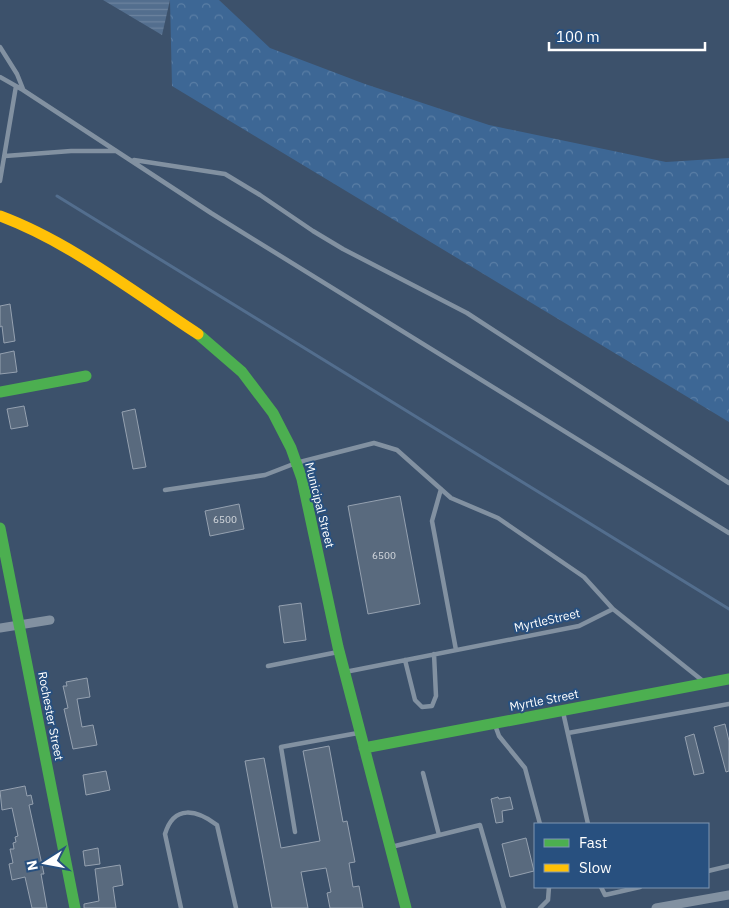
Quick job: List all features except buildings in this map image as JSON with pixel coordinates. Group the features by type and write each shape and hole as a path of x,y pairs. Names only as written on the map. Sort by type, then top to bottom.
{"street":[{"name":"Municipal Street","path":"0,216 22,224 62,244 203,338 242,372 273,413 291,448 302,479 344,672 406,908"},
{"path":"0,392 86,376"},
{"name":"Rochester Street","path":"0,528 75,908"},
{"path":"0,628 50,620"},
{"name":"Myrtle Street","path":"364,748 729,678"},
{"path":"656,908 729,895"}],"lane":[{"path":"0,47 17,74 23,90"},
{"path":"0,77 23,90 211,213 729,533"},
{"path":"0,180 16,86"},
{"path":"5,156 71,151 116,151"},
{"path":"130,159 225,174 343,248 467,313 729,483"},
{"path":"165,490 265,476 296,463 374,443 397,450 451,498 498,518 584,577 613,609 706,683"},
{"path":"441,489 432,521 456,650"},
{"name":"MyrtleStreet","path":"344,672 579,626 613,609"},
{"path":"268,666 340,652"},
{"path":"404,660 415,700 422,707 432,706 436,696 434,654"},
{"path":"568,734 729,704"},
{"path":"563,710 588,823"},
{"path":"495,723 499,736 526,768 540,823"},
{"path":"294,832 281,747 360,732"},
{"path":"423,773 439,835"},
{"path":"181,908 165,834 168,823 178,814 188,812 205,816 217,825 236,908"},
{"path":"390,848 480,825 504,908"},
{"path":"709,871 729,866"},
{"path":"540,908 548,900 549,888"},
{"path":"602,888 605,895 636,888"}],"green space":[{"path":"170,0 219,0 270,48 365,84 489,125 666,162 729,158 729,422 172,86"}],"shaded area":[{"path":"103,0 170,0 162,35"}],"waterway":[{"path":"57,196 729,609"}],"traffic: fast":[{"path":"198,334 242,372 273,413 291,448 302,479 338,647 406,908"},
{"path":"0,392 86,376"},
{"path":"0,528 75,908"},
{"path":"364,748 729,679"}],"traffic: slow":[{"path":"0,216 26,227 77,254 198,334"}]}
